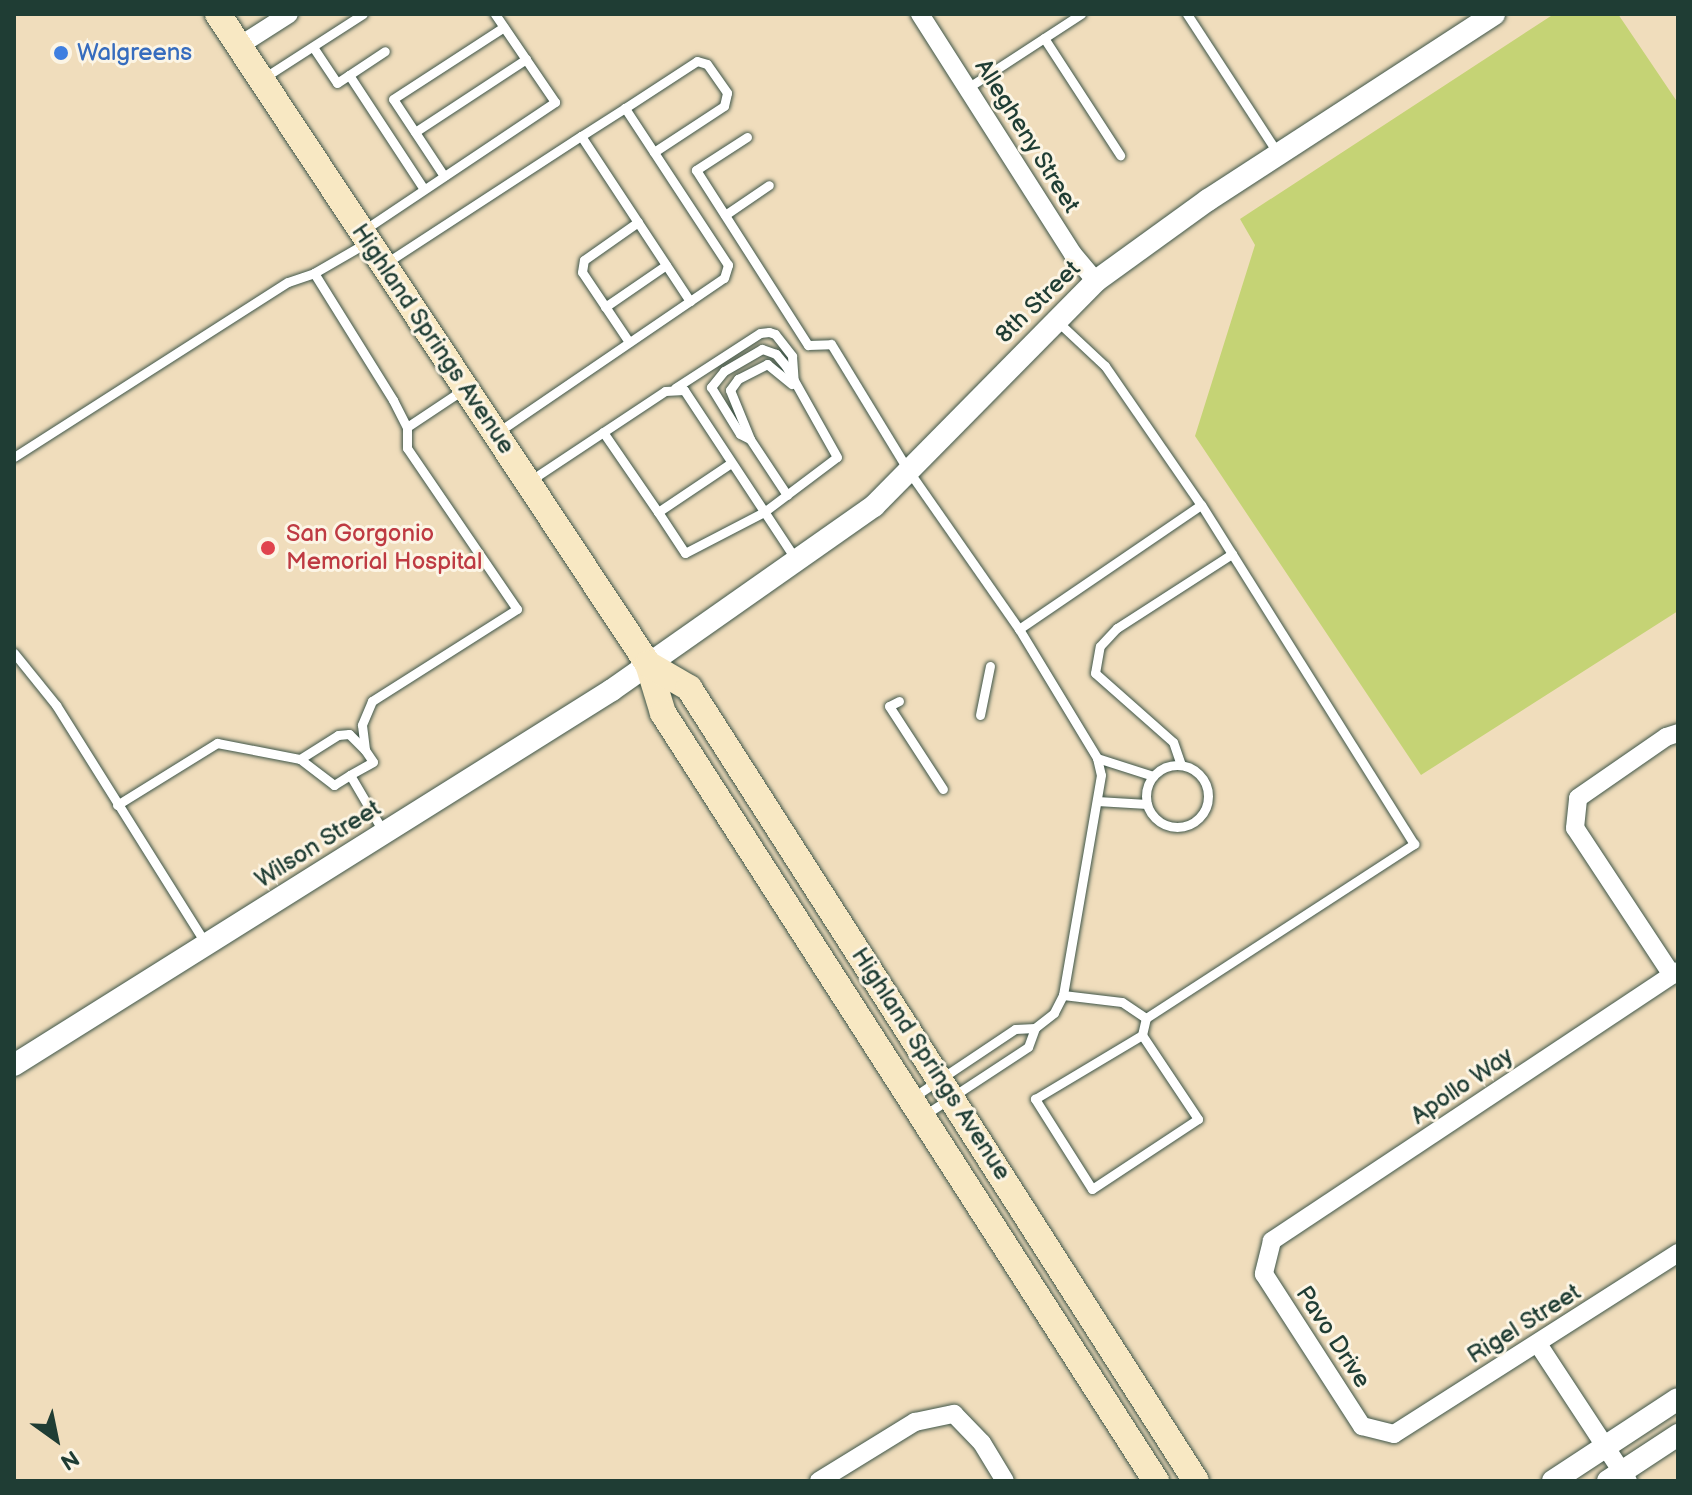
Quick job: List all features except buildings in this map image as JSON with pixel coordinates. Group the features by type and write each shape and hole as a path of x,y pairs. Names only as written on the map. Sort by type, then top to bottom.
{"main road":[{"name":"Highland Springs Avenue","path":"218,14 648,664 663,713 1156,1481"},
{"name":"Highland Springs Avenue","path":"648,664 689,688 1196,1481"}],"street":[{"path":"239,46 289,14"},
{"name":"Allegheny Street","path":"920,14 1073,254 1096,281"},
{"name":"8th Street","path":"648,664 874,506 1096,281 1208,200 1494,14"},
{"name":"Wilson Street","path":"14,1065 648,664"},
{"path":"1675,973 1575,828 1578,798 1666,737 1678,733"},
{"name":"Apollo Way","path":"1272,1241 1675,973"},
{"name":"Pavo Drive","path":"1272,1241 1264,1274 1362,1426 1394,1434"},
{"name":"Rigel Street","path":"1394,1434 1678,1253"},
{"path":"1538,1344 1605,1447 1619,1478 1678,1435"},
{"path":"1553,1481 1678,1399"},
{"path":"819,1481 915,1422 954,1414 982,1443 1005,1481"}],"lane":[{"path":"260,81 363,14"},
{"path":"14,457 288,282 314,273 424,189 555,102 495,14"},
{"path":"969,87 1081,14"},
{"path":"1187,14 1279,155"},
{"path":"444,176 393,99 504,27"},
{"path":"1044,38 1120,155"},
{"path":"313,47 337,83 385,51"},
{"path":"415,132 526,59"},
{"path":"383,265 697,61 707,64 727,93 724,106 654,152"},
{"path":"349,75 424,189"},
{"path":"495,434 724,278 728,265 625,108"},
{"path":"581,136 690,301"},
{"path":"747,137 696,170 808,345 831,344 908,470 1019,629 1097,758 1101,775 1063,995 1054,1013 1035,1028 1028,1047 946,1088 917,1108"},
{"path":"725,215 769,185"},
{"path":"629,342 582,272 584,260 638,222"},
{"path":"605,307 666,265"},
{"path":"314,273 407,427 407,448 517,609 372,701 362,725 365,750"},
{"path":"1056,320 1105,366 1201,505 1414,844 1146,1018 1142,1035 1035,1099 1092,1189 1198,1119 1142,1035"},
{"path":"528,482 665,391 675,388 760,333 775,334 792,356 794,385"},
{"path":"603,432 685,553 764,512 787,495 837,457 776,354 762,349 745,357 714,381 713,395 740,434 750,439 787,495"},
{"path":"750,439 750,432 731,399 732,384 751,370 767,364 794,385"},
{"path":"407,427 466,388"},
{"path":"675,388 684,390 796,560"},
{"path":"658,512 731,463"},
{"path":"1019,629 1201,505"},
{"path":"1181,765 1173,742 1095,673 1100,646 1117,628 1232,554"},
{"path":"14,653 56,705 206,945"},
{"path":"980,715 990,666"},
{"path":"899,701 889,706 943,789"},
{"path":"117,805 217,743 300,759 334,785 373,762 349,734 338,735 300,759"},
{"path":"1097,758 1153,776"},
{"path":"1181,765 1199,774 1208,793 1208,803 1197,820 1188,826 1167,826 1158,821 1147,804 1148,785 1161,769 1181,765"},
{"path":"350,775 384,833"},
{"path":"1097,801 1147,804"},
{"path":"1063,995 1122,1002 1146,1018"},
{"path":"917,1108 946,1088 1015,1029 1035,1028"}],"green space":[{"path":"1554,14 1618,14 1678,103 1678,611 1421,775 1195,436 1255,245 1240,219"}],"place":[{"name":"Walgreens","path":"61,53"},
{"name":"San Gorgonio Memorial Hospital","path":"268,548"}]}
